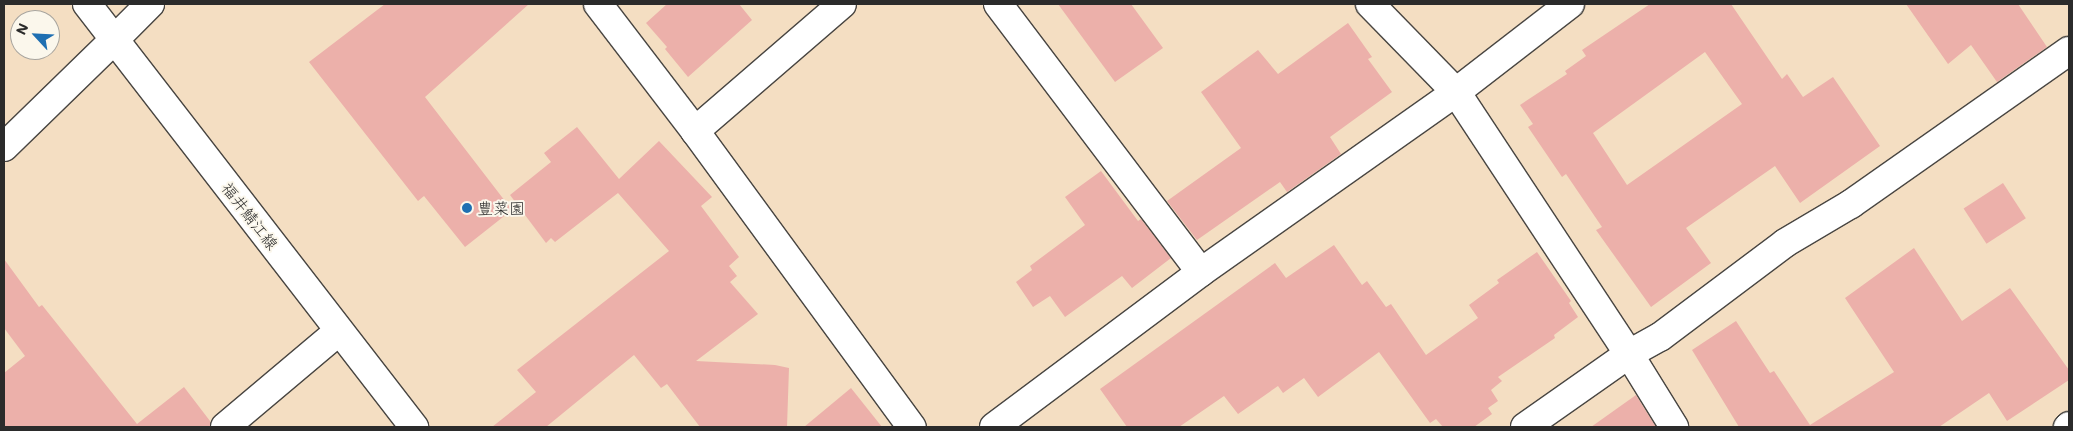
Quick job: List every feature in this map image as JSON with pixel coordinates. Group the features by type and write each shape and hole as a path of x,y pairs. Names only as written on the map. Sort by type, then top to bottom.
{"street":[{"name":"福井鯖江線","path":"87,4 414,427"},
{"path":"4,147 150,4"},
{"path":"598,4 695,131 912,427"},
{"path":"695,131 842,4"},
{"path":"998,4 1201,272"},
{"path":"1370,4 1456,92 1629,354 1674,427"},
{"path":"994,427 1201,272 1456,92 1570,4"},
{"path":"1525,427 1629,354 1660,337 1785,243 1851,204 2069,51"},
{"path":"225,427 340,331"}],"building":[{"path":"385,4 529,4 425,97 512,210 465,247 424,196 418,201 309,62"},
{"path":"667,4 739,4 752,20 688,77 665,49 667,47 646,23"},
{"path":"1058,4 1131,4 1163,48 1115,82"},
{"path":"1650,4 1731,4 1782,79 1787,74 1803,97 1833,77 1880,146 1800,203 1775,166 1686,228 1711,263 1651,307 1596,230 1602,227 1566,174 1562,177 1528,127 1533,124 1520,105 1567,74 1565,71 1586,56 1582,50","holes":["1705,52 1742,104 1627,185 1593,133"]},
{"path":"1906,4 2018,4 2047,47 1997,82 1971,45 1948,64"},
{"path":"1348,23 1372,57 1368,59 1392,92 1330,137 1341,154 1287,192 1280,182 1197,240 1167,201 1241,148 1201,92 1258,50 1278,74"},
{"path":"577,127 619,179 659,141 712,197 701,206 739,257 729,266 737,276 730,282 758,314 696,361 775,365 789,368 787,427 700,427 667,384 661,388 634,355 546,427 492,427 536,392 517,370 669,251 618,193 555,242 551,238 546,243 510,195 551,162 544,153"},
{"path":"1101,171 1138,221 1141,219 1171,258 1132,288 1122,276 1065,317 1050,296 1033,307 1016,282 1032,270 1030,266 1085,225 1065,197"},
{"path":"2003,183 2026,218 1986,244 1964,209"},
{"path":"1334,245 1362,285 1367,281 1386,307 1391,304 1426,355 1478,318 1469,305 1499,283 1497,280 1537,252 1571,301 1569,303 1578,317 1554,335 1555,338 1498,377 1502,381 1491,390 1498,401 1488,408 1492,414 1474,427 1443,427 1436,419 1430,423 1379,352 1318,397 1304,378 1283,393 1278,386 1238,414 1224,396 1179,427 1127,427 1100,389 1275,263 1286,278"},
{"path":"1914,248 1962,321 2010,288 2069,370 2069,380 2007,421 1989,393 1939,427 1739,427 1692,350 1736,321 1770,373 1774,371 1810,425 1894,372 1845,298"},
{"path":"4,259 39,307 42,305 137,424 184,387 210,421 210,427 4,427 4,373 25,356 4,328"},
{"path":"851,388 882,427 804,427"},
{"path":"1636,395 1656,427 1591,427"}],"place":[{"name":"豊菜園","path":"467,208"}]}
